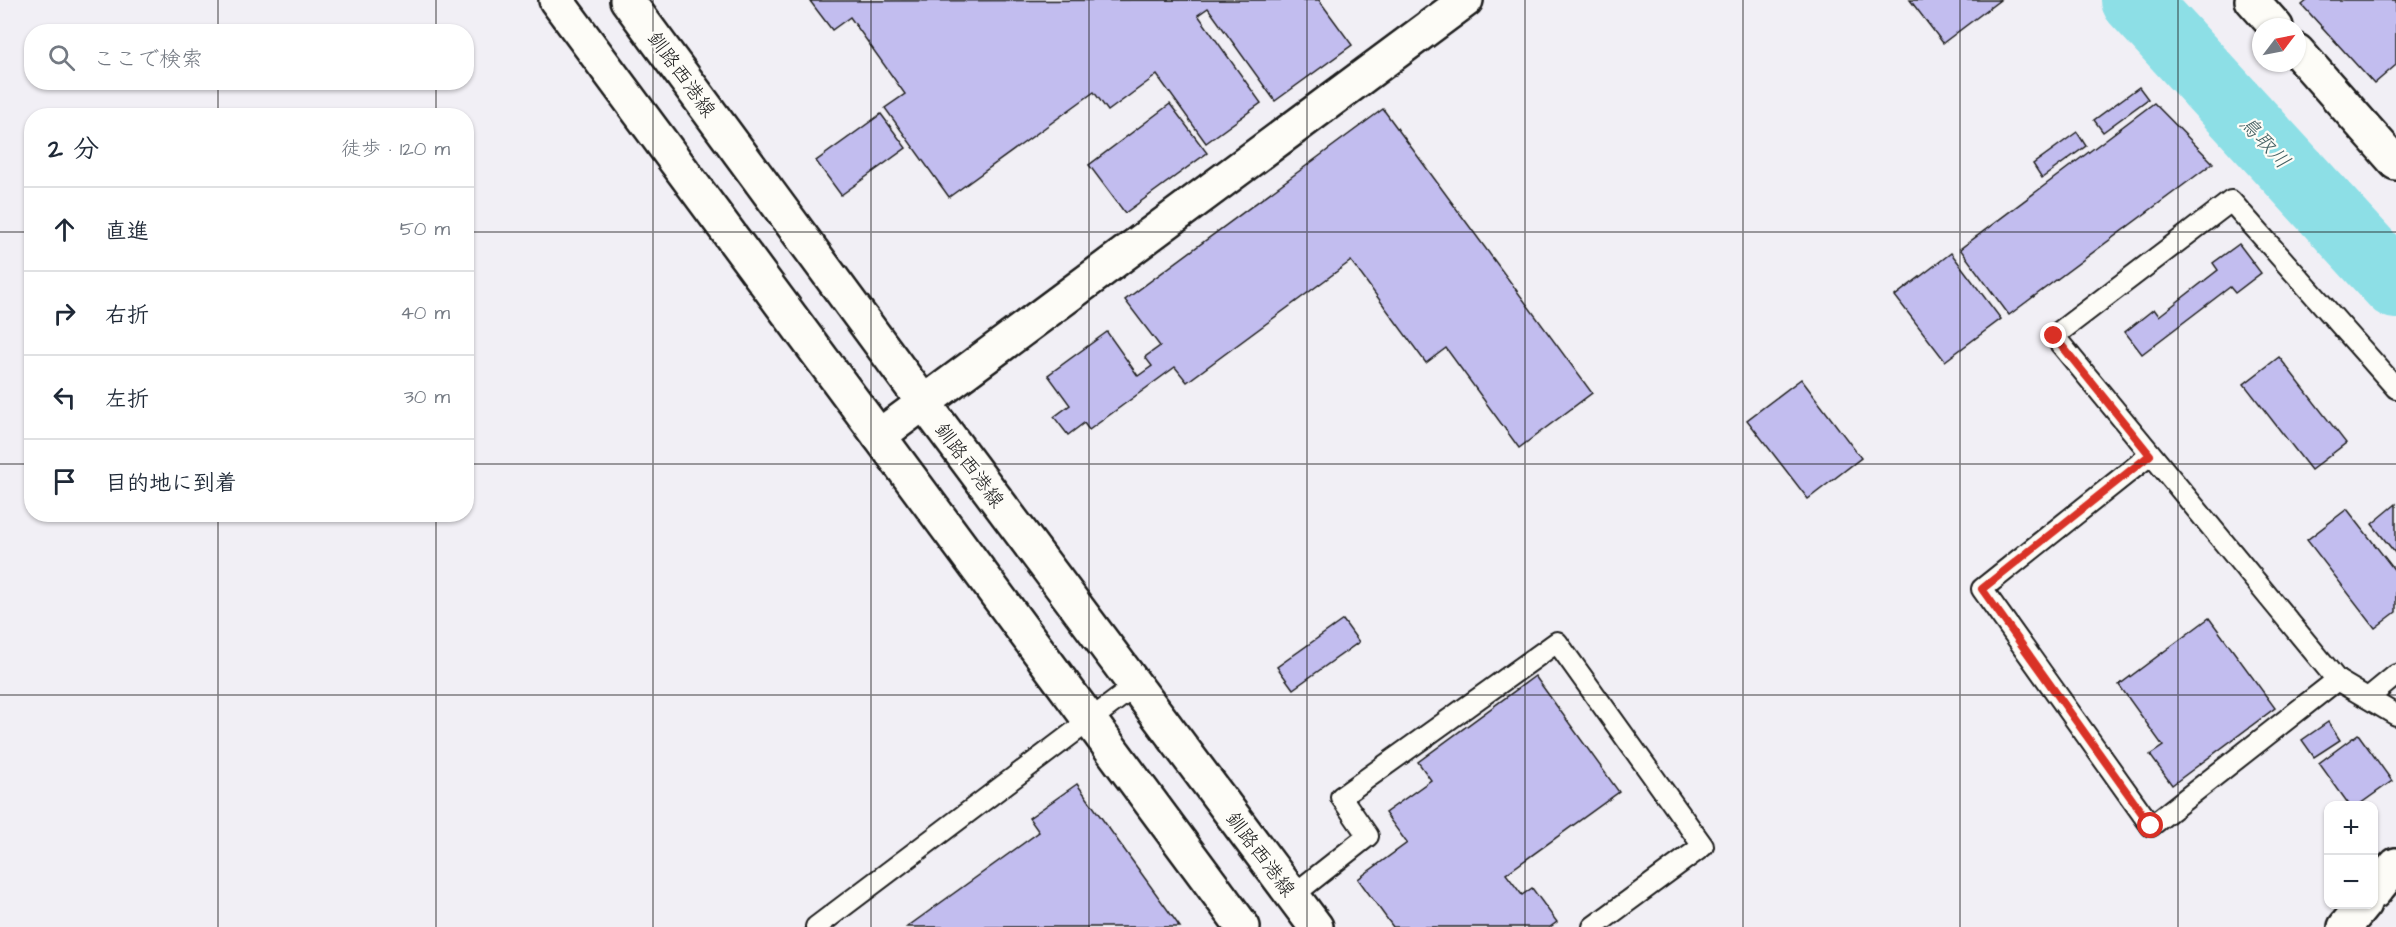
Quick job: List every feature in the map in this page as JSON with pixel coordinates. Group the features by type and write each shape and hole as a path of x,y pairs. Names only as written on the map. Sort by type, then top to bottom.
{"main road":[{"path":"556,0 1088,721 1243,927"},
{"name":"釧路西港線","path":"627,0 924,403 1316,927"},
{"path":"879,436 1466,0"},
{"path":"2252,0 2268,18"},
{"path":"2306,61 2396,163"},
{"path":"2378,886 2396,865"},
{"path":"2345,927 2360,909"}],"lane":[{"path":"2396,388 2231,201 2054,336 2337,680 2396,715"},
{"path":"2150,455 1982,589 2151,826 2337,680"},
{"path":"1292,896 1368,836 1341,797 1557,642 1703,846 1593,927"},
{"path":"2368,698 2396,675"},
{"path":"816,927 1135,686"}],"building":[{"path":"1319,0 1352,45 1275,101 1208,8 1198,15 1261,103 1206,143 1157,75 1108,111 1094,92 949,197 885,108 905,94 850,17 832,30 810,1"},
{"path":"1910,0 2000,0 1943,43"},
{"path":"2308,0 2396,0 2396,65 2374,84 2302,5"},
{"path":"2139,87 2148,99 2103,132 2094,120"},
{"path":"2154,103 2213,163 2009,315 1960,249"},
{"path":"1170,104 1207,153 1125,213 1089,165"},
{"path":"1383,109 1592,393 1519,448 1446,348 1426,363 1351,261 1187,382 1175,367 1089,430 1084,423 1068,435 1054,417 1070,405 1048,375 1107,332 1138,376 1152,366 1145,357 1160,346 1125,300"},
{"path":"881,114 906,148 841,195 816,161"},
{"path":"2077,132 2086,146 2042,178 2033,164"},
{"path":"2239,244 2261,273 2235,293 2230,287 2142,354 2125,332 2154,309 2159,316 2218,270 2213,263"},
{"path":"1951,253 2001,319 1945,361 1895,296"},
{"path":"2279,357 2346,443 2311,470 2244,384"},
{"path":"1801,379 1861,458 1808,499 1747,420"},
{"path":"2396,504 2396,554 2372,524"},
{"path":"2347,509 2396,572 2396,612 2375,628 2307,540"},
{"path":"2209,618 2275,708 2172,785 2150,755 2163,746 2119,685"},
{"path":"1343,620 1359,642 1293,689 1277,667"},
{"path":"1535,676 1619,792 1506,874 1522,895 1532,888 1557,922 1550,927 1393,927 1358,879 1407,843 1385,813 1431,780 1418,762"},
{"path":"2328,722 2340,740 2314,757 2302,740"},
{"path":"2358,734 2392,781 2364,801 2346,801 2319,763"},
{"path":"1077,784 1180,927 907,927 1039,832 1029,818"}],"waterway":[{"name":"鳥取川","path":"2135,0 2396,285"}],"route":[{"path":"2054,336 2150,455 1982,589 2151,826"}]}
